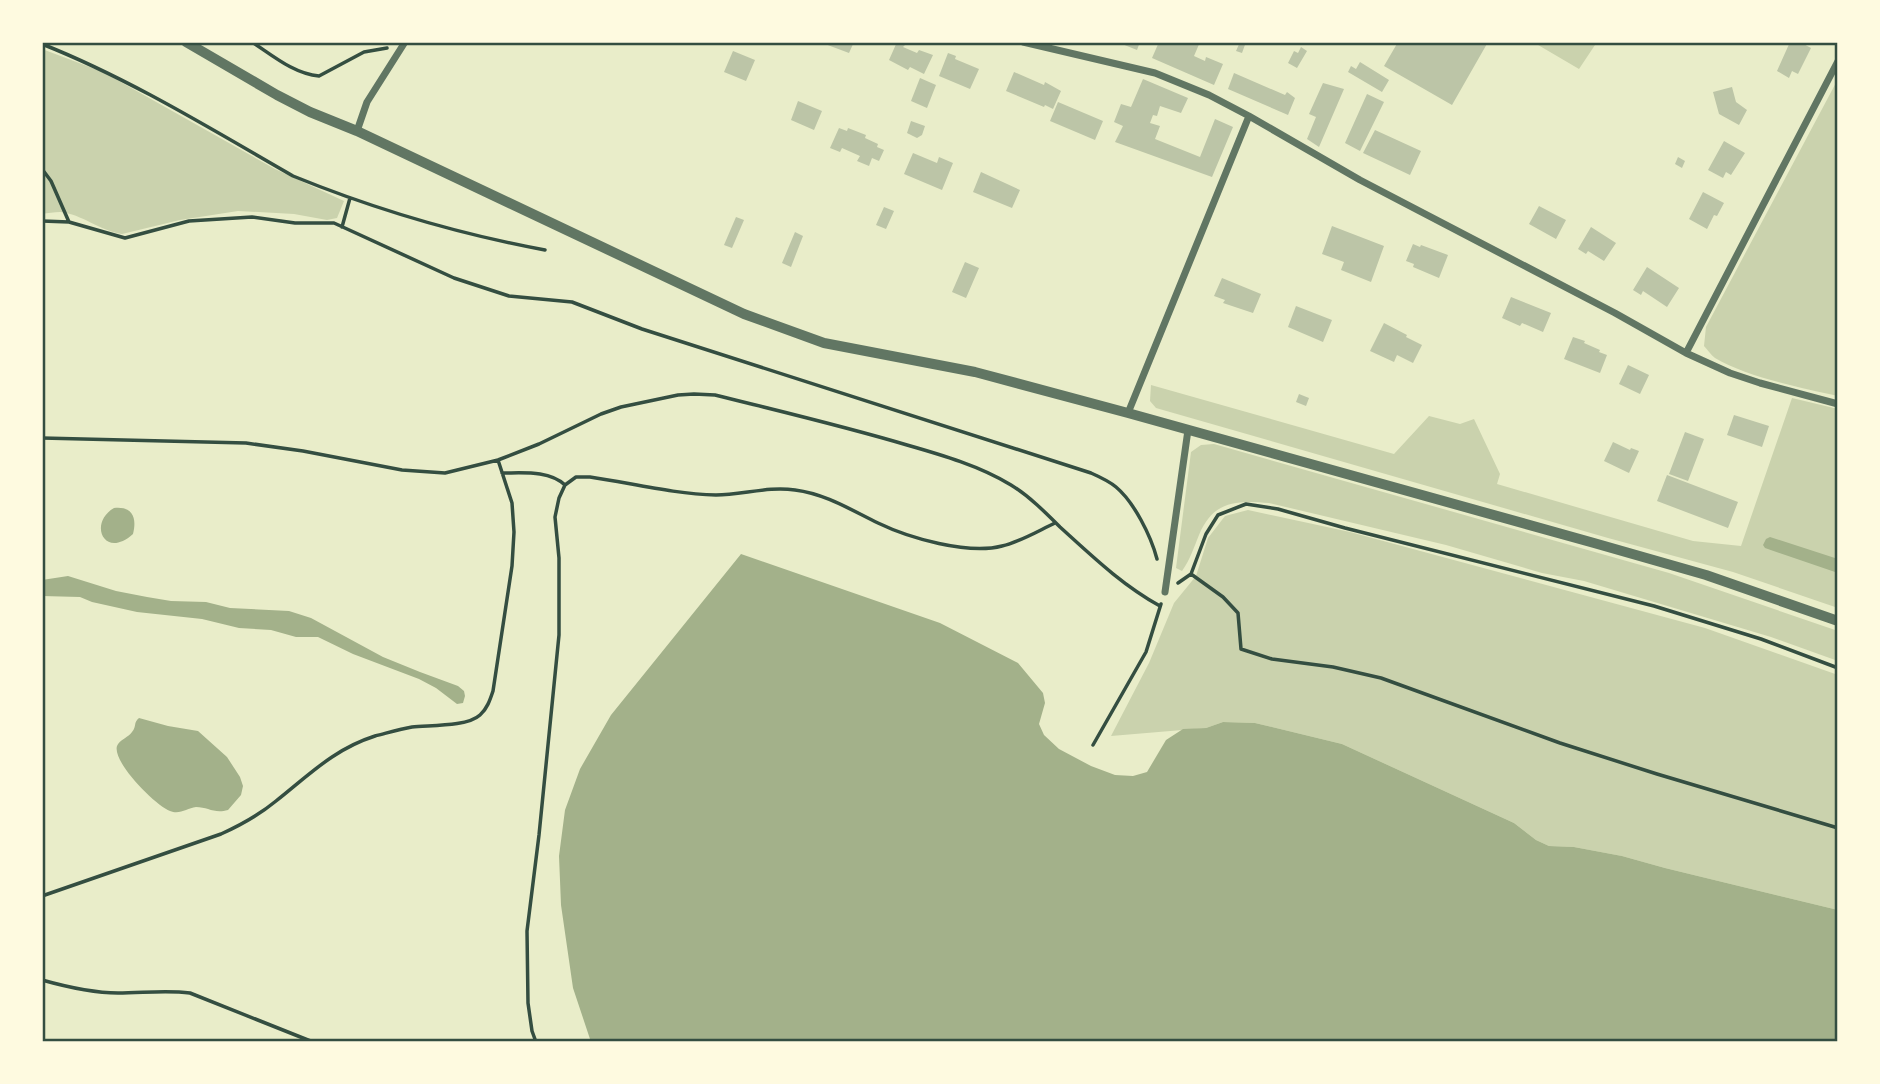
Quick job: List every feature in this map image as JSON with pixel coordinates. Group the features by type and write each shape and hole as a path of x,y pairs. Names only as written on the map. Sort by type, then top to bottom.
{"street":[{"path":"186,42 310,112 357,131 744,314 824,343 975,372 1128,413 1632,553 1706,575 1838,621"},
{"path":"357,131 367,102 405,42"},
{"path":"1023,42 1155,73 1209,95 1333,165 1686,353 1750,380 1838,404"},
{"path":"1686,353 1838,61"},
{"path":"1128,413 1249,116"},
{"path":"1165,592 1188,430"}],"path":[{"path":"252,42 294,69 311,76 318,76 364,52 383,48 400,50"},
{"path":"42,44 105,70 147,92 293,176 350,198 470,235 545,250"},
{"path":"42,169 51,181 69,222"},
{"path":"342,226 350,198"},
{"path":"42,221 69,222 125,238 188,221 252,217 295,223 334,223 454,278 509,296 572,302 642,329 1091,473 1117,488 1129,502 1148,533 1159,567"},
{"path":"42,438 246,443 402,470 445,473 498,460 621,407 678,395 715,395 868,433 942,455 994,476 1032,500 1118,579 1160,606"},
{"path":"42,896 221,834 246,822 346,747 409,727 466,722 479,716 488,705 493,691 512,566 512,503 498,460"},
{"path":"502,473 546,475 558,478 565,485"},
{"path":"536,1042 528,1003 527,931 559,635 559,558 555,517 565,485 576,477 590,477 711,495 792,489 817,494 896,530 972,549 1005,545 1056,523"},
{"path":"1093,745 1146,652 1165,592 1191,574 1206,534 1218,515 1246,505 1278,509 1654,606 1761,639 1838,668"},
{"path":"1191,574 1223,597 1238,613 1241,649 1272,659 1333,667 1381,678 1560,743 1838,828"},
{"path":"42,980 96,992 191,993 313,1042"}],"shaded area":[{"path":"1533,42 1597,42 1579,69"},
{"path":"42,49 103,72 275,169 344,201 337,218 327,220 294,214 238,211 180,220 122,234 68,213 42,214"},
{"path":"1838,79 1838,396 1743,371 1715,358 1704,346 1706,327"},
{"path":"1151,385 1394,454 1429,416 1460,424 1474,419 1500,474 1497,484 1693,541 1741,546 1792,398 1838,409 1838,608 1733,572 1156,408 1150,401"},
{"path":"1214,444 1669,573 1838,631 1838,661 1771,637 1584,581 1542,573 1446,545 1269,503 1236,503 1211,515 1182,571 1176,568 1191,452 1201,445"},
{"path":"114,508 129,511 134,523 133,534 114,543 107,541 101,530 106,514"},
{"path":"1248,510 1350,532 1705,628 1838,675 1838,910 1622,856 1574,847 1549,846 1536,840 1514,823 1342,744 1255,723 1223,722 1206,728 1111,736 1149,663 1174,603 1196,576 1208,538 1225,516"},
{"path":"1770,537 1838,559 1838,573 1765,548 1763,545"},
{"path":"741,554 940,623 1018,663 1043,693 1045,703 1039,724 1044,735 1059,749 1115,775 1133,776 1147,772 1166,740 1183,729 1206,728 1223,722 1255,723 1342,744 1514,823 1536,840 1549,846 1574,847 1622,856 1838,910 1838,1042 591,1042 573,988 561,905 559,856 565,810 580,769 611,715"},
{"path":"68,576 116,591 147,597 206,602 230,608 289,611 311,618 383,657 458,686 464,691 463,703 457,704 419,679 353,654 318,637 296,637 271,630 239,628 202,619 137,612 80,597 42,596 42,580"},
{"path":"139,718 198,731 227,757 243,786 241,795 228,810 196,807 174,812 163,807 146,792 128,772 117,753 118,744 131,734"}],"building":[{"path":"854,42 849,53 825,44"},
{"path":"897,42 917,53 919,50 933,55 924,74 910,67 908,70 889,60"},
{"path":"1117,42 1140,42 1137,50"},
{"path":"1159,42 1200,42 1194,56 1205,61 1206,57 1223,64 1214,85 1152,58"},
{"path":"1240,42 1246,42 1242,53 1236,51"},
{"path":"1398,42 1488,42 1452,105 1384,66"},
{"path":"1790,42 1800,42 1811,48 1798,74 1792,71 1789,78 1777,71"},
{"path":"1301,47 1307,51 1297,68 1288,63 1294,51 1298,53"},
{"path":"733,51 755,60 746,81 724,72"},
{"path":"948,53 956,56 955,59 979,69 970,89 939,76"},
{"path":"1360,62 1389,80 1382,92 1348,72 1351,66 1356,69"},
{"path":"1014,72 1044,85 1045,82 1061,91 1053,109 1006,91"},
{"path":"1234,73 1285,95 1287,92 1295,98 1288,115 1228,89"},
{"path":"920,78 936,85 927,108 911,101"},
{"path":"1143,79 1188,98 1181,113 1160,106 1157,116 1153,115 1150,123 1160,126 1155,139 1200,157 1215,119 1233,127 1212,177 1115,142 1123,126 1114,122 1121,104 1131,107"},
{"path":"1323,83 1344,89 1319,147 1307,139 1316,117 1309,114"},
{"path":"1732,87 1736,102 1747,110 1739,125 1719,114 1713,92"},
{"path":"1367,94 1384,102 1360,151 1345,143"},
{"path":"798,101 822,111 814,130 791,120"},
{"path":"1058,102 1103,121 1095,140 1050,121"},
{"path":"911,121 925,126 922,135 917,138 907,133"},
{"path":"839,128 847,131 848,128 866,135 865,138 878,144 877,147 884,150 879,161 872,158 869,166 857,161 860,156 842,148 840,152 830,148"},
{"path":"1375,130 1421,151 1410,175 1363,153"},
{"path":"1724,141 1745,153 1731,175 1726,172 1723,178 1708,170"},
{"path":"913,153 937,163 939,157 953,163 942,190 904,174"},
{"path":"1678,157 1685,161 1682,168 1675,164"},
{"path":"981,172 1020,190 1012,208 973,192"},
{"path":"1703,192 1724,203 1707,229 1689,219"},
{"path":"1539,206 1566,220 1556,239 1529,224"},
{"path":"884,207 894,211 886,229 876,225"},
{"path":"736,217 744,220 732,248 724,245"},
{"path":"1332,226 1384,246 1371,282 1341,270 1344,262 1322,254"},
{"path":"1591,227 1616,243 1604,261 1588,251 1586,254 1578,249"},
{"path":"795,232 803,236 791,267 782,263"},
{"path":"1413,244 1448,255 1439,278 1413,267 1414,264 1406,261"},
{"path":"965,262 979,268 966,298 952,292"},
{"path":"1647,267 1679,288 1667,307 1643,291 1641,295 1633,290"},
{"path":"1222,278 1261,294 1253,313 1223,303 1225,300 1214,296"},
{"path":"1511,297 1551,313 1543,332 1502,318"},
{"path":"1296,306 1332,320 1323,342 1288,327"},
{"path":"1384,323 1422,345 1413,363 1397,355 1394,362 1370,351"},
{"path":"1573,337 1607,355 1600,373 1564,359"},
{"path":"1628,365 1649,375 1640,394 1619,384"},
{"path":"1299,394 1309,398 1306,406 1296,402"},
{"path":"1734,415 1769,426 1762,447 1727,435"},
{"path":"1685,432 1704,439 1688,481 1669,474"},
{"path":"1613,442 1639,451 1629,473 1604,461"},
{"path":"1667,475 1738,502 1728,528 1657,501"}]}
